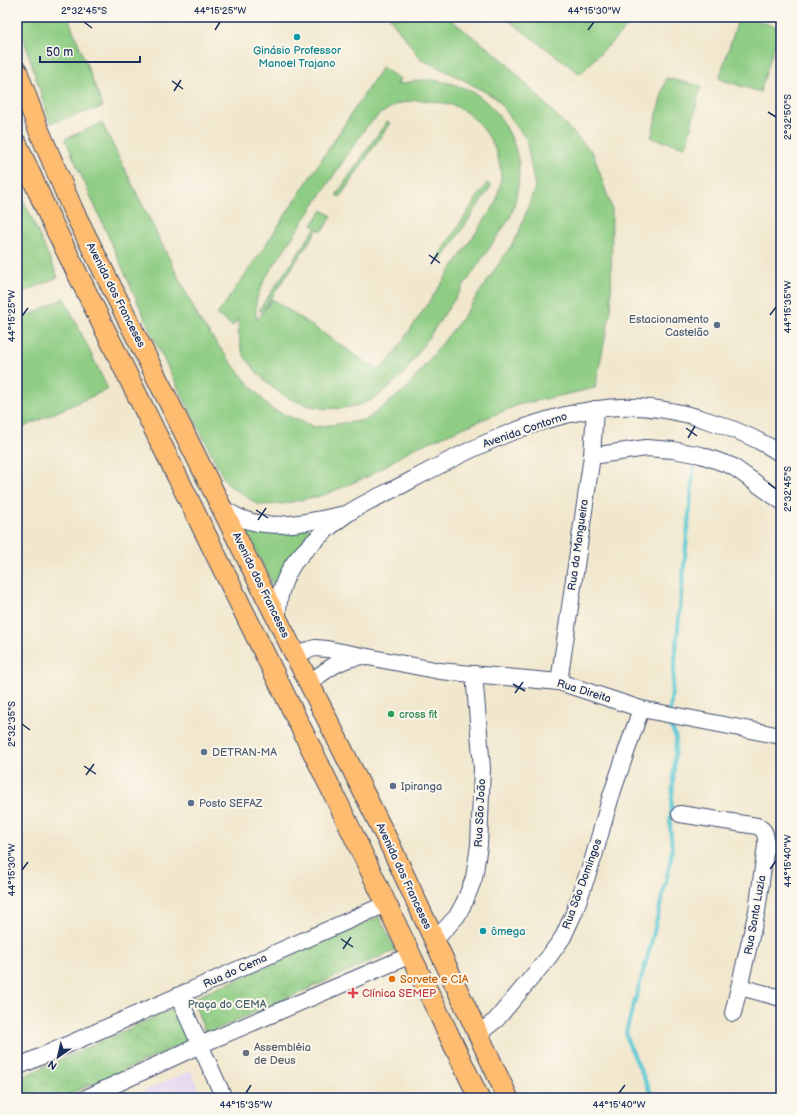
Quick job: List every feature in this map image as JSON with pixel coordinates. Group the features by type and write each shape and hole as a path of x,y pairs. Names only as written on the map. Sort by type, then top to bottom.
{"main road":[{"name":"Avenida dos Franceses","path":"17,71 38,128 73,210 390,845 508,1098"},
{"path":"17,144 54,225 340,807 479,1098"}],"street":[{"name":"Avenida Contorno","path":"278,621 278,605 281,590 294,563 318,538 347,514 443,463 491,440 547,420 595,409 622,407 650,408 695,417 734,430 781,454"},
{"name":"Rua da Mangueira","path":"559,682 592,456 595,409"},
{"path":"592,456 646,448 701,454 732,466 781,501"},
{"name":"Avenida Contorno","path":"221,507 243,520 265,525 294,524 347,514"},
{"name":"Rua Direita","path":"295,654 315,648 327,649 440,671 559,682 641,709 781,736"},
{"name":"Rua Direita","path":"310,683 340,662 360,656"},
{"name":"Rua São João","path":"435,940 457,916 465,901 474,878 479,845 482,768 474,674"},
{"name":"Rua São Domingos","path":"478,1034 496,1020 548,958 563,937 574,913 611,796 641,709"},
{"name":"Rua Santa Luzia","path":"680,814 757,826 764,830 766,834 766,845 757,911 733,1013"},
{"name":"Rua do Cema","path":"17,1067 386,904"},
{"path":"86,1098 200,1045 411,955"},
{"path":"740,987 781,998"},
{"path":"178,996 224,1098"}],"shaded area":[{"path":"191,1071 203,1098 126,1098"}],"green space":[{"path":"17,17 68,17 103,107 50,123"},
{"path":"389,17 447,17 501,58 593,153 612,209 611,309 595,388 518,405 412,449 369,476 324,495 282,504 259,505 227,484 160,352 65,139 102,123 200,321 236,369 271,409 315,427 366,420 407,388 463,317 518,235 535,187 526,139 496,98 421,59"},
{"path":"504,17 637,17 580,74"},
{"path":"739,17 746,17 780,28 760,92 719,79"},
{"path":"382,67 400,79 397,85 419,80 433,80 457,85 469,90 479,96 495,111 508,130 516,151 519,173 514,207 510,218 405,372 382,393 367,402 351,407 335,409 319,408 289,398 275,390 263,379 245,357 240,343 238,318 233,326 217,315 265,246","holes":["416,100 439,102 451,105 461,109 477,122 484,129 498,156 501,179 496,203 389,361 378,370 272,299 257,320 256,302 266,277 366,127 380,114 397,104"]},
{"path":"666,78 701,86 686,147 651,138"},
{"path":"387,121 390,123 340,197 336,195"},
{"path":"487,183 491,186 441,261 437,258"},
{"path":"17,186 58,277 17,295"},
{"path":"322,210 332,216 322,231 318,229 262,312 259,310 316,227 312,225"},
{"path":"64,298 108,389 17,430 17,321"},
{"path":"311,528 312,532 275,585 273,585 246,531 248,529 278,533"},
{"name":"Praça do CEMA","path":"379,917 396,950 206,1034 192,999"},
{"path":"173,1009 189,1041 61,1098 17,1098 17,1079"}],"waterway":[{"path":"670,711 694,464"},
{"path":"653,1098 628,1042 626,1032 651,944 670,864 672,847 670,827 676,739 669,717"}],"place":[{"name":"Ginásio Professor Manoel Trajano","path":"297,37"},
{"name":"Estacionamento Castelão","path":"717,325"},
{"name":"cross fit","path":"391,714"},
{"name":"DETRAN-MA","path":"204,752"},
{"name":"Ipiranga","path":"393,786"},
{"name":"Posto SEFAZ","path":"191,803"},
{"name":"ômega","path":"483,931"},
{"name":"Sorvete e CIA","path":"392,979"},
{"name":"Clínica SEMEP","path":"353,993"},
{"name":"Assembléia de Deus","path":"246,1053"}]}
